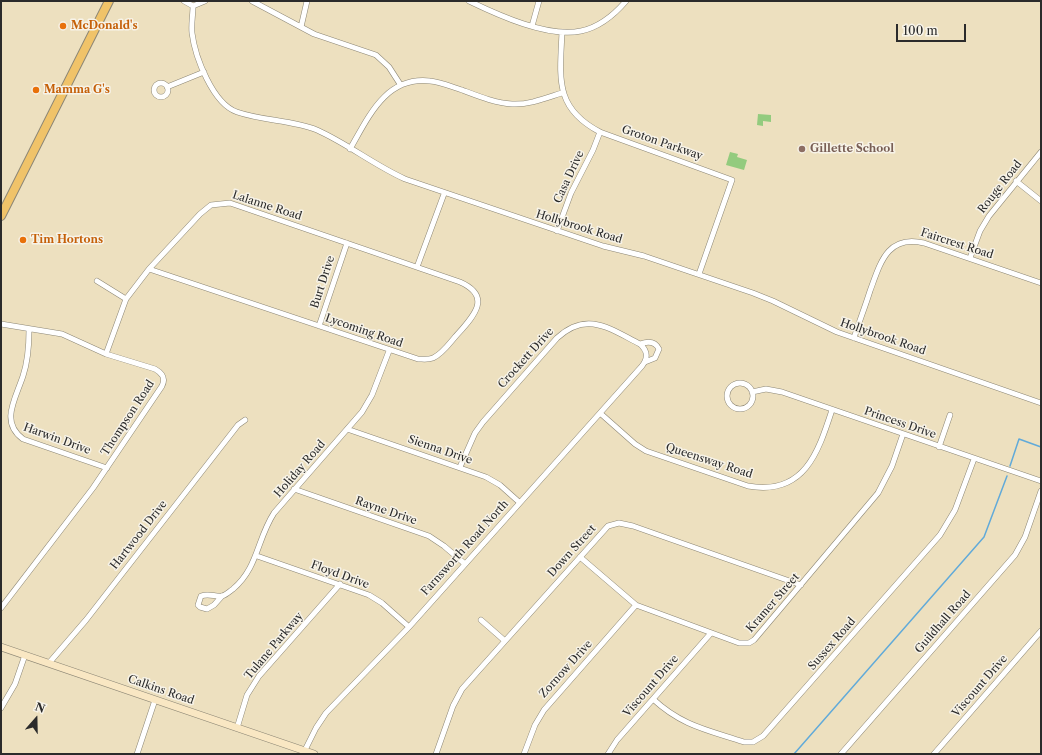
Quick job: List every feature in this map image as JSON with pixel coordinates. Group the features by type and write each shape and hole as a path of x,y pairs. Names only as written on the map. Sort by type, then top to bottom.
{"main road":[{"path":"1,216 109,1"},
{"name":"Calkins Road","path":"1,647 237,728 304,753 314,754"}],"street":[{"path":"184,1 193,6 205,1"},
{"path":"252,1 301,27 343,44 376,55 389,67 400,84"},
{"path":"301,27 307,1"},
{"path":"469,1 532,26 562,32 581,31 602,23 626,1"},
{"path":"532,26 539,1"},
{"name":"Hollybrook Road","path":"193,6 193,39 204,72 220,100 232,110 251,116 309,127 350,148 392,173 444,194 603,246 644,256 765,297 822,326 1041,403"},
{"path":"350,148 365,123 381,101 400,84 409,81 432,81 489,100 512,104 538,101 562,93 560,64 562,32"},
{"path":"168,87 204,72"},
{"name":"Groton Parkway","path":"562,93 577,115 600,132 732,180 699,274"},
{"name":"Casa Drive","path":"557,231 571,193 593,150 600,132"},
{"name":"Rouge Road","path":"970,258 980,231 988,216 1041,152"},
{"path":"1016,181 1041,201"},
{"path":"417,267 444,194"},
{"name":"Lalanne Road","path":"106,354 126,299 148,270 200,214 217,204 230,204 417,267"},
{"name":"Faircrest Road","path":"854,338 880,262 893,246 908,241 918,241 1041,283"},
{"name":"Burt Drive","path":"319,326 347,243"},
{"name":"Lycoming Road","path":"148,270 418,359 432,358 443,350 472,317 478,306 476,294 467,285 417,267"},
{"path":"97,281 126,299"},
{"name":"Crockett Drive","path":"460,467 475,433 483,422 563,332 577,325 596,323 640,344 650,342 655,344 659,349 655,358 645,362"},
{"name":"Thompson Road","path":"1,324 29,330 62,334 106,354 155,369 162,373 164,379 162,386 108,468 1,608"},
{"name":"Harwin Drive","path":"29,330 27,362 19,386 6,413 7,425 15,435 23,439 108,468"},
{"path":"640,344 646,352 645,362"},
{"name":"Holiday Road","path":"222,596 240,582 249,570 269,521 294,489 368,403 389,350"},
{"name":"Farnsworth Road North","path":"304,753 316,728 326,713 409,627 645,362"},
{"name":"Princess Drive","path":"739,383 747,386 752,392 753,396 750,404 743,409 738,409 731,406 727,398 731,387 739,383"},
{"name":"Princess Drive","path":"752,392 774,390 1041,482"},
{"name":"Queensway Road","path":"600,412 635,444 646,451 748,486 762,487 785,482 804,470 818,451 832,410"},
{"path":"939,446 950,415"},
{"name":"Hartwood Drive","path":"49,663 86,620 244,420"},
{"name":"Sienna Drive","path":"347,429 460,467 496,482 519,502"},
{"name":"Kramer Street","path":"580,556 636,605 739,642 752,642 878,493 892,466 903,434"},
{"name":"Sussex Road","path":"654,699 674,716 692,726 744,742 752,742 763,736 940,535 955,510 974,458"},
{"name":"Rayne Drive","path":"294,489 429,536 444,546 464,564"},
{"name":"Guildhall Road","path":"841,754 1015,555 1024,537 1041,492"},
{"name":"Down Street","path":"436,754 459,693 608,526 623,524 801,585"},
{"name":"Floyd Drive","path":"256,556 340,584 378,600 409,627"},
{"name":"Tulane Parkway","path":"237,728 247,695 259,676 340,584"},
{"name":"Zornow Drive","path":"524,754 535,725 544,710 636,605"},
{"path":"482,620 505,641"},
{"name":"Viscount Drive","path":"934,754 1041,631"},
{"name":"Viscount Drive","path":"608,754 617,740 711,633"},
{"path":"1,708 15,684 25,655"},
{"path":"137,754 155,700"}],"green space":[{"path":"758,114 771,115 771,122 763,121 763,126 757,125"},
{"path":"730,152 738,154 737,157 747,160 744,170 726,165"}],"waterway":[{"path":"1010,466 1019,439 1041,447"},
{"path":"794,754 984,537 1007,476"}],"place":[{"name":"McDonald's","path":"63,26"},
{"name":"Mamma G's","path":"36,90"},
{"name":"Gillette School","path":"802,149"},
{"name":"Tim Hortons","path":"23,240"}]}
